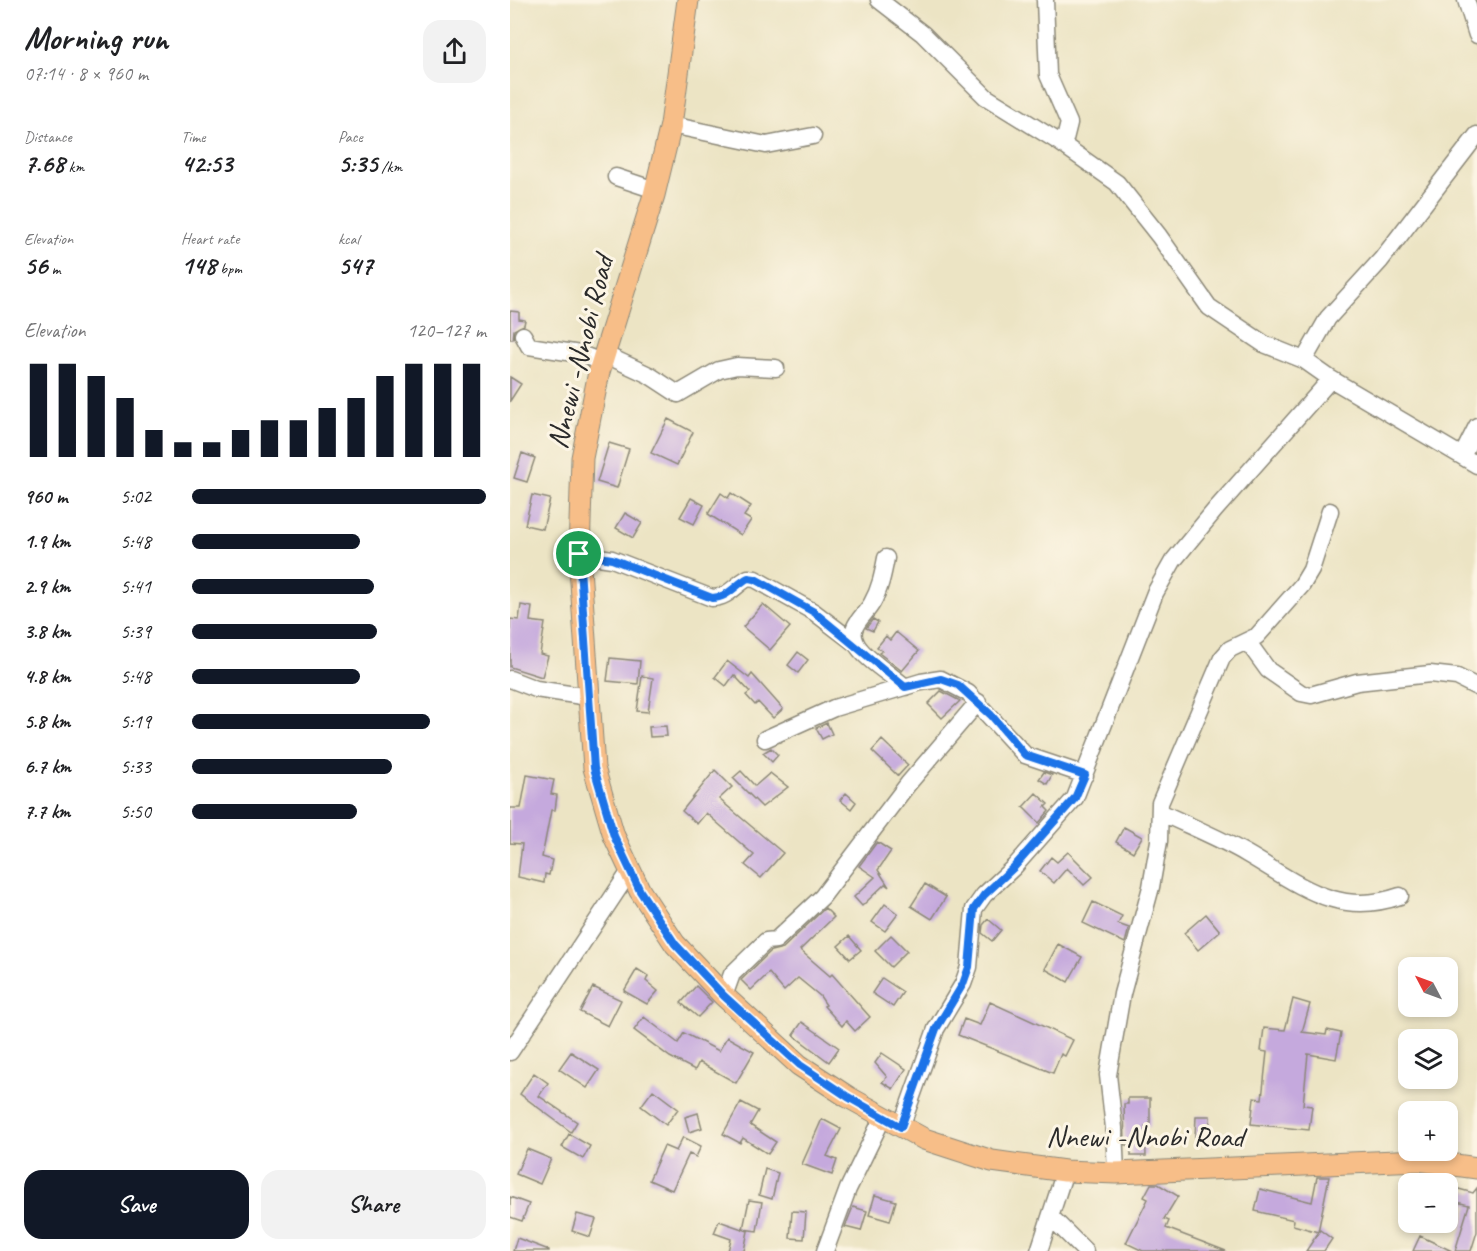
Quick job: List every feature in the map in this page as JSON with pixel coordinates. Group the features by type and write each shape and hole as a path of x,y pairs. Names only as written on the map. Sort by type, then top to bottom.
{"main road":[{"name":"Nnewi -Nnobi Road","path":"688,0 671,125 656,190 603,358 582,458 579,554 594,768 614,836 630,871 640,891 675,944 724,996 800,1065 892,1122 924,1139 992,1161 1065,1171 1116,1173 1419,1160 1477,1168"}],"street":[{"path":"879,0 923,34 986,97 1059,142 1117,183 1159,236 1209,307 1264,344 1304,360 1331,379 1477,465"},
{"path":"1045,0 1048,75 1069,123 1065,139 1059,142"},
{"path":"1466,0 1477,35"},
{"path":"671,125 766,145 813,135"},
{"path":"1304,360 1328,318 1381,260 1477,135"},
{"path":"616,177 656,190"},
{"path":"523,335 529,346 603,358 649,375 678,394 719,370 737,366 776,368"},
{"path":"825,1251 848,1190 892,1122 936,1029 963,984 969,967 974,909 984,895 1014,867 1075,798 1155,593 1173,561 1331,379"},
{"path":"1462,456 1477,426"},
{"path":"1116,1173 1108,1076 1122,994 1151,887 1159,841 1160,803 1222,658 1230,649 1257,636 1302,585 1311,570 1330,511"},
{"path":"579,554 612,559 712,598 720,598 728,594 748,578 755,579 814,612 856,644 905,687"},
{"path":"856,644 854,628 871,605 881,581 886,558"},
{"path":"1247,641 1268,670 1301,693 1311,695 1357,682 1430,674 1457,677 1477,687"},
{"path":"510,679 536,689 588,697"},
{"path":"765,739 834,708 941,679 958,685 978,702 1025,755 1085,775"},
{"path":"724,996 732,974 766,941 776,940 822,897 926,761 978,702"},
{"path":"1160,812 1237,849 1285,879 1324,896 1361,905 1400,896"},
{"path":"510,1052 630,871"},
{"path":"1040,1251 1065,1171"},
{"path":"1051,1217 1085,1251"}],"building":[{"path":"510,311 519,312 519,319 525,320 524,325 514,330 513,339 510,339"},
{"path":"510,377 521,384 510,401"},
{"path":"668,419 693,432 677,465 651,453"},
{"path":"609,443 629,449 617,488 597,482"},
{"path":"522,453 535,458 527,482 514,478"},
{"path":"721,493 728,498 731,493 751,506 744,516 751,520 741,535 708,514"},
{"path":"532,495 550,499 543,529 525,525"},
{"path":"691,498 704,505 694,524 680,517"},
{"path":"625,513 642,523 633,538 616,528"},
{"path":"763,604 790,627 770,650 743,627"},
{"path":"521,605 532,607 530,621 545,623 540,654 548,656 542,677 510,667 510,619 519,620"},
{"path":"873,619 878,622 873,631 866,628"},
{"path":"896,632 919,651 902,671 879,653 882,651 877,647 886,636 890,640"},
{"path":"798,652 808,660 798,673 788,665"},
{"path":"610,658 640,661 638,684 607,681"},
{"path":"727,661 749,678 752,674 783,709 773,718 758,702 755,705 746,695 750,692 734,675 726,686 715,677"},
{"path":"642,676 653,678 648,712 637,711"},
{"path":"941,691 960,701 942,718 928,704"},
{"path":"827,723 832,734 822,739 816,728"},
{"path":"666,726 667,736 650,737 649,727"},
{"path":"882,740 908,765 898,776 872,751"},
{"path":"771,748 778,755 772,762 763,753"},
{"path":"715,770 732,787 719,799 783,853 761,878 745,865 754,855 706,813 697,824 682,811"},
{"path":"741,771 755,786 770,773 788,787 762,807 733,778"},
{"path":"1044,772 1052,775 1047,784 1039,779"},
{"path":"527,775 554,780 551,794 557,795 555,810 551,810 542,857 552,860 549,875 545,874 544,883 518,877 522,844 510,843 510,808 521,808"},
{"path":"846,793 856,802 851,809 840,800"},
{"path":"1036,793 1048,804 1045,807 1049,811 1039,823 1023,807"},
{"path":"1124,827 1142,837 1133,852 1116,842"},
{"path":"877,842 891,851 878,870 889,887 885,884 862,906 854,897 875,877 859,866"},
{"path":"1068,852 1093,877 1084,885 1067,868 1054,883 1040,871 1051,857 1057,862"},
{"path":"925,884 946,897 932,919 911,906"},
{"path":"1093,902 1122,916 1118,924 1129,928 1125,943 1083,923"},
{"path":"885,904 898,914 885,931 872,922"},
{"path":"825,908 834,917 800,950 830,976 832,974 870,1017 855,1031 846,1021 842,1026 824,1006 826,1005 820,996 798,978 784,991 769,973 751,990 741,980 771,951 783,948"},
{"path":"1206,914 1220,931 1198,950 1184,933"},
{"path":"988,919 1001,930 992,941 982,933 983,925"},
{"path":"891,935 907,951 891,967 875,951"},
{"path":"849,936 861,950 850,959 838,946"},
{"path":"1058,944 1082,957 1068,982 1045,969"},
{"path":"637,969 648,976 646,981 658,991 647,1004 624,991"},
{"path":"882,978 903,992 893,1007 872,993"},
{"path":"696,986 712,1002 698,1017 681,1003"},
{"path":"593,987 621,1000 608,1026 580,1012"},
{"path":"1293,999 1310,1004 1302,1032 1326,1035 1327,1030 1341,1033 1336,1059 1308,1054 1303,1105 1312,1106 1309,1130 1251,1124 1254,1098 1262,1099 1267,1052 1261,1051 1264,1028 1285,1030"},
{"path":"990,1002 1073,1040 1065,1056 1061,1054 1053,1073 958,1035 964,1019 980,1025"},
{"path":"644,1017 678,1043 684,1033 719,1051 727,1037 754,1052 736,1083 699,1062 695,1070 670,1057 634,1030"},
{"path":"802,1022 839,1048 829,1062 793,1035"},
{"path":"571,1052 599,1070 587,1088 559,1069"},
{"path":"882,1053 906,1069 893,1089 882,1082 887,1077 875,1063"},
{"path":"534,1073 548,1083 539,1096 577,1122 571,1132 520,1094"},
{"path":"653,1090 678,1109 666,1125 641,1106"},
{"path":"1128,1098 1150,1098 1150,1127 1145,1127 1146,1156 1131,1156 1131,1145 1125,1145 1124,1104 1128,1104"},
{"path":"741,1102 758,1111 750,1125 776,1142 768,1154 743,1138 740,1143 723,1134"},
{"path":"698,1113 702,1128 689,1132 685,1117"},
{"path":"1196,1116 1210,1116 1209,1137 1195,1137"},
{"path":"822,1119 841,1129 827,1156 837,1160 832,1175 802,1164"},
{"path":"569,1134 590,1146 583,1159 562,1147"},
{"path":"683,1137 701,1146 696,1157 689,1154 672,1190 649,1180 664,1146 676,1151"},
{"path":"527,1149 551,1159 540,1184 516,1174"},
{"path":"765,1169 778,1173 772,1199 759,1195"},
{"path":"1317,1177 1329,1177 1318,1232 1293,1225 1294,1220 1255,1211 1260,1189 1312,1202"},
{"path":"1151,1184 1158,1184 1178,1196 1164,1219 1169,1221 1166,1228 1226,1251 1143,1251 1126,1243 1148,1199 1144,1197"},
{"path":"1477,1188 1477,1232 1471,1251 1455,1251 1469,1205 1458,1202 1458,1189 1473,1193"},
{"path":"875,1195 896,1201 890,1221 869,1215"},
{"path":"510,1197 529,1204 522,1221 510,1217"},
{"path":"749,1200 762,1202 757,1231 743,1229"},
{"path":"853,1207 867,1211 861,1231 845,1227"},
{"path":"792,1211 806,1212 804,1239 790,1238"},
{"path":"577,1214 596,1219 590,1237 572,1231"},
{"path":"719,1221 748,1231 744,1251 728,1251 731,1239 714,1233"},
{"path":"1320,1230 1332,1239 1324,1251 1306,1251"},
{"path":"1420,1236 1452,1251 1413,1251"},
{"path":"517,1238 549,1250 549,1251 513,1251"}],"route":[{"path":"579,554 612,559 712,598 720,598 728,594 748,578 755,579 814,612 856,644 905,687 941,679 958,685 991,715 1025,755 1085,775 1075,798 1014,867 984,895 974,909 971,921 969,967 963,984 936,1029 901,1127 848,1097 800,1065 724,996 675,944 640,891 614,836 594,768 579,554"}]}
